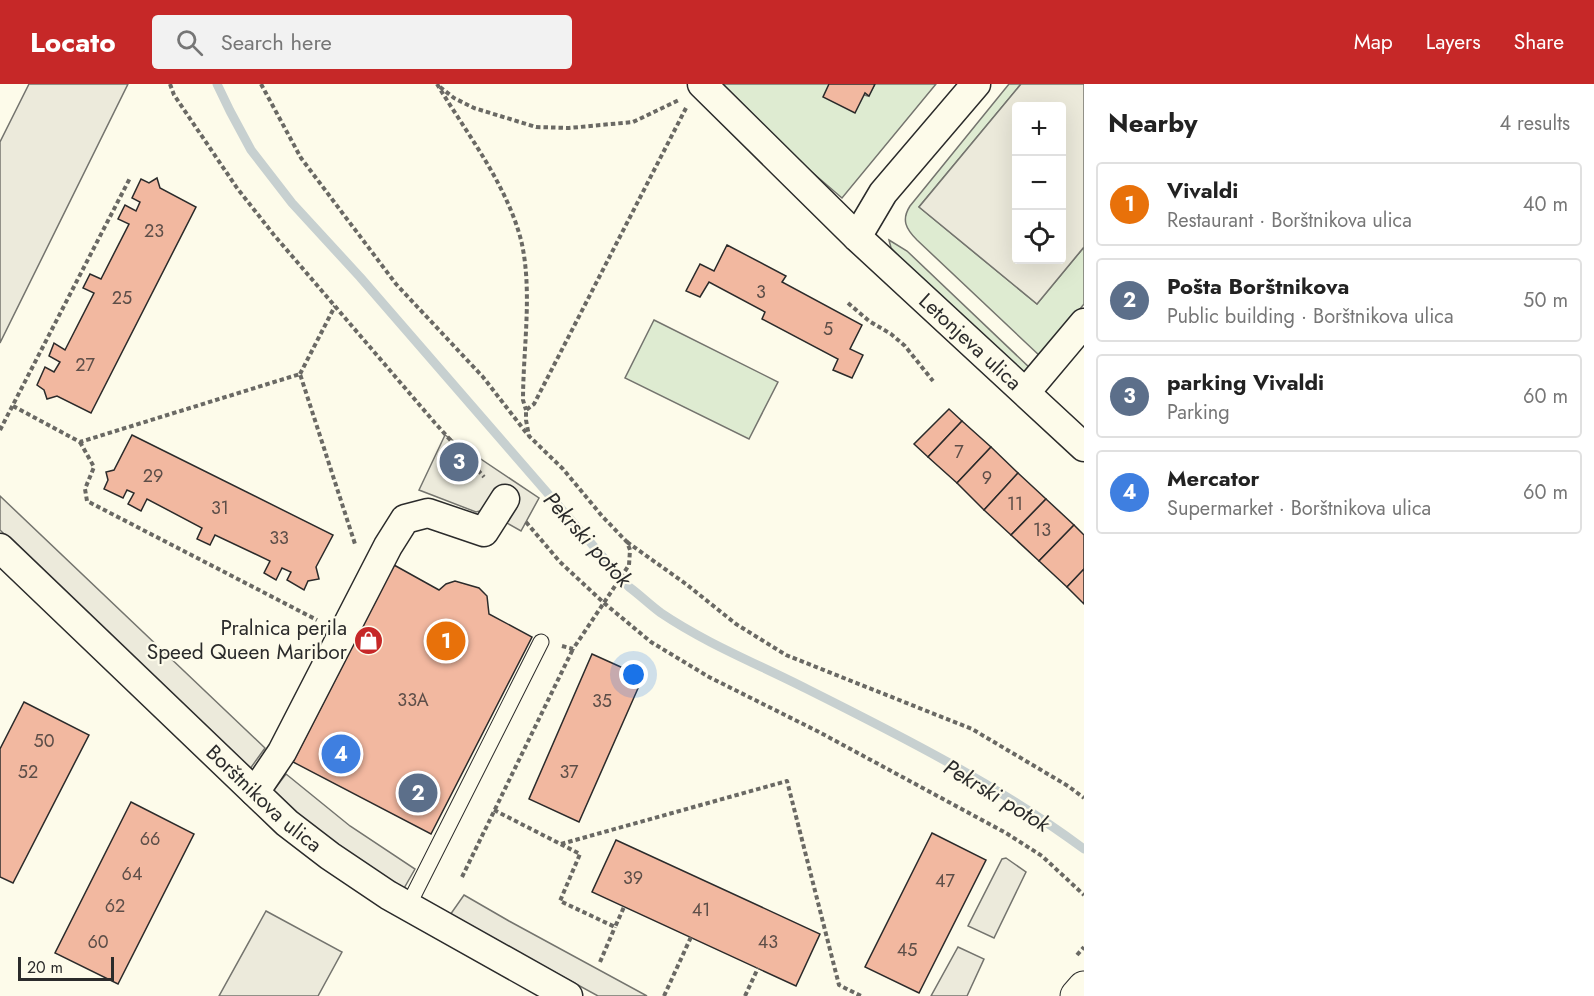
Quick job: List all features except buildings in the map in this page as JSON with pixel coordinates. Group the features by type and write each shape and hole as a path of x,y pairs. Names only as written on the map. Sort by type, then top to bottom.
{"street":[{"path":"857,237 884,193 976,84"},
{"name":"Letonjeva ulica","path":"700,86 857,237 1084,447"},
{"path":"1026,392 1084,323"},
{"path":"255,792 282,752 405,519 428,513 484,532 505,499"},
{"name":"Borštnikova ulica","path":"0,548 287,823 330,856 408,906 568,996"},
{"path":"1077,996 1084,988"}],"lane":[{"path":"408,906 541,642"}],"path":[{"path":"170,84 174,95 237,188 335,306 435,423 560,562 604,603 651,642 709,677 819,732 1006,833 1042,856 1084,895"},
{"path":"261,84 301,158 389,275 483,377 529,436 563,469 627,542 686,584 736,624 786,655 972,729 1068,786 1084,798"},
{"path":"437,84 510,207 521,242 525,269 523,392 529,436"},
{"path":"437,84 454,98 474,108 536,127 569,128 633,122 700,86"},
{"path":"526,410 534,404 700,86"},
{"path":"0,430 130,178"},
{"path":"848,303 905,346 933,381"},
{"path":"335,306 300,374 355,544 381,561"},
{"path":"80,442 300,374"},
{"path":"13,406 80,442 94,467 85,489 87,501 344,634"},
{"path":"462,877 573,649 629,565 630,550 627,542"},
{"path":"541,642 573,649"},
{"path":"561,844 787,781 838,985 861,996"},
{"path":"494,810 580,854 560,901 615,927"},
{"path":"600,962 624,907"},
{"path":"664,996 691,937"},
{"path":"745,996 758,968"}],"green space":[{"path":"718,84 829,84 868,96 875,84 936,84 842,198 715,89"},
{"path":"1009,84 1021,84 919,207 1037,304 1084,247 1084,304 1041,357 917,240 910,232 905,220 910,206"},
{"path":"889,240 907,251 1031,369 1022,373 901,259 891,248"},
{"path":"654,320 778,382 749,439 625,378"}],"shaded area":[{"path":"29,84 128,84 0,343 0,142"},
{"path":"1021,84 1084,84 1084,247 1037,304 919,207"},
{"path":"445,435 539,498 521,531 484,510 476,512 419,490"},
{"path":"0,496 265,748 247,773 0,530"},
{"path":"286,774 350,826 415,869 403,890 345,855 270,795"},
{"path":"1006,858 1026,872 994,938 968,926 1002,859"},
{"path":"464,895 647,996 598,996 450,915"},
{"path":"266,911 342,952 318,996 219,996"},
{"path":"958,947 984,959 967,996 931,996"}],"waterway":[{"name":"Pekrski potok","path":"217,84 251,150 292,203 360,277 629,587 678,624 949,763 1018,804 1084,849"}],"place":[{"name":"parking Vivaldi","path":"459,462"},
{"name":"Pralnica perila Speed Queen Maribor","path":"368,640"},
{"name":"Vivaldi","path":"446,641"},
{"name":"Mercator","path":"341,754"},
{"name":"Pošta Borštnikova","path":"418,793"}]}
